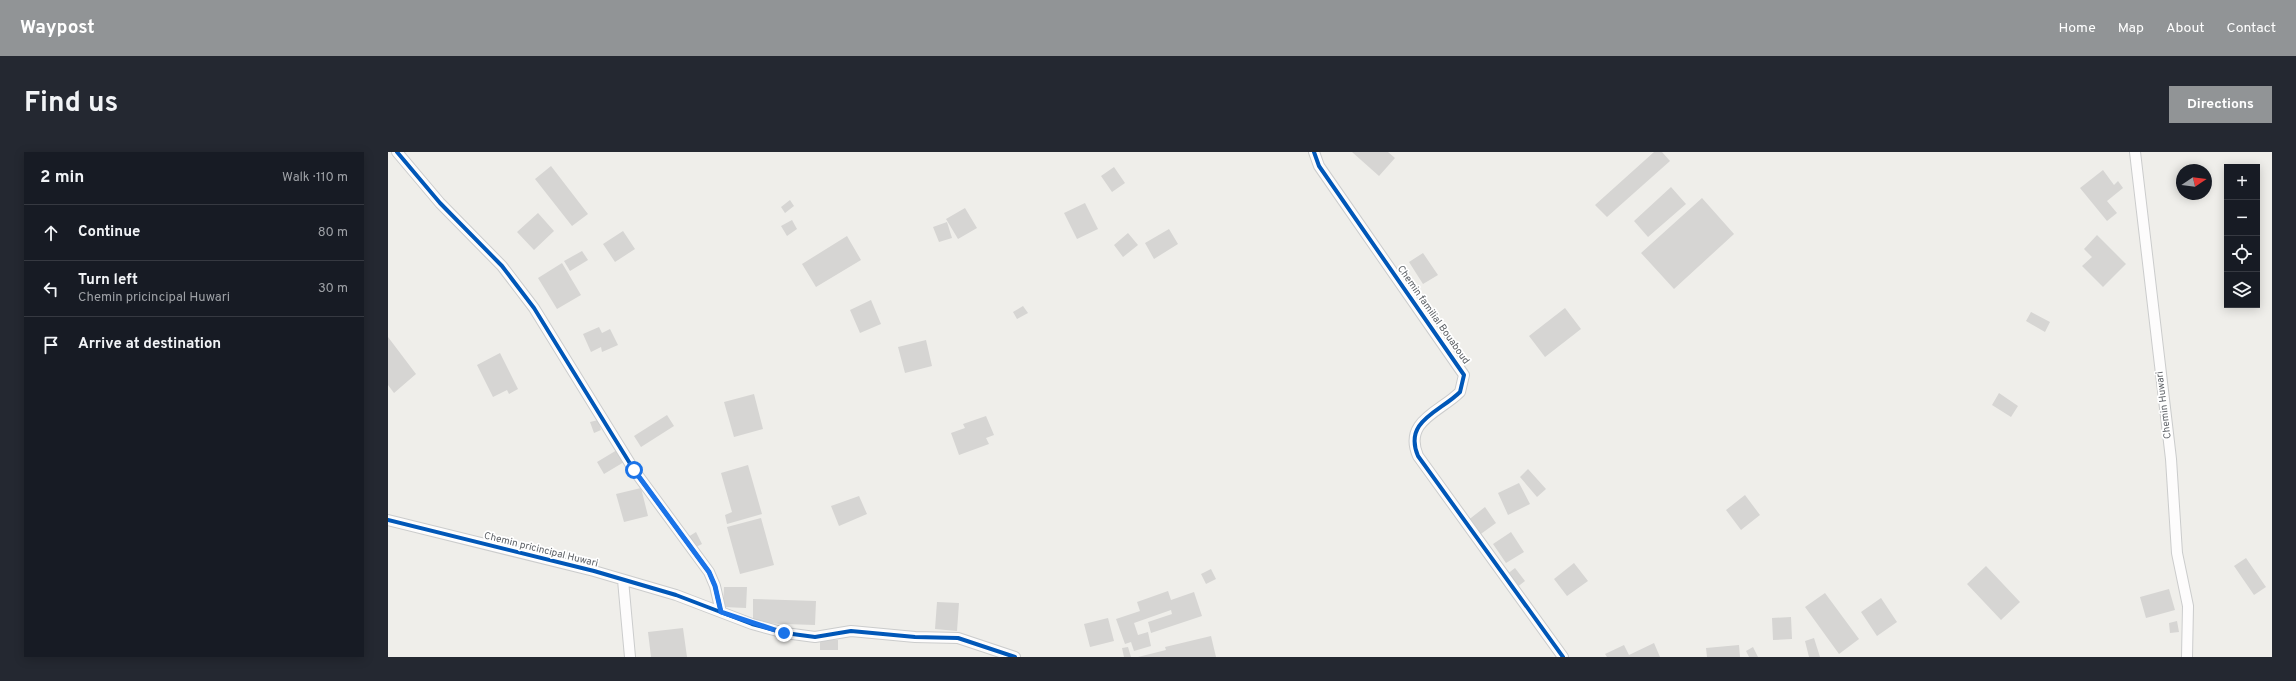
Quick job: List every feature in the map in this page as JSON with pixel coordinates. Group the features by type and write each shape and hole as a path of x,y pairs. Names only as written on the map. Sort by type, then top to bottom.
{"street":[{"path":"397,152 440,203 502,266 534,308 634,470 709,572 715,586 721,612"},
{"name":"Chemin familial Bouaboud","path":"1314,152 1315,159 1319,166 1464,375 1460,392 1422,421 1416,429 1414,438 1418,456 1563,657"},
{"name":"Chemin Huwari","path":"2135,152 2171,459 2176,552 2188,606 2187,657"},
{"name":"Chemin pricincipal Huwari","path":"388,520 676,595 784,633 815,637 851,631 915,637 958,638 1015,657"},
{"path":"623,580 630,657"}],"building":[{"path":"1352,152 1388,152 1395,158 1379,176"},
{"path":"1654,152 1662,152 1670,161 1607,217 1595,205"},
{"path":"551,166 588,214 572,226 535,179"},
{"path":"1114,167 1125,183 1112,192 1101,176"},
{"path":"2103,170 2114,185 2118,181 2123,188 2107,201 2117,213 2107,221 2080,188"},
{"path":"1671,187 1686,204 1648,237 1634,221"},
{"path":"1702,198 1734,234 1674,289 1641,253"},
{"path":"790,200 794,206 785,213 781,207"},
{"path":"1085,203 1098,229 1077,239 1064,213"},
{"path":"965,208 977,228 958,239 946,219"},
{"path":"538,213 554,231 534,250 517,232"},
{"path":"792,220 797,229 787,236 781,226"},
{"path":"947,222 952,238 939,242 933,227"},
{"path":"1169,229 1178,244 1154,259 1145,243"},
{"path":"623,231 635,249 615,262 603,244"},
{"path":"1128,233 1138,245 1123,257 1114,245"},
{"path":"2097,235 2126,264 2103,287 2082,266 2092,257 2084,249"},
{"path":"847,236 861,260 816,287 802,264"},
{"path":"582,251 588,260 570,271 564,261"},
{"path":"1423,253 1438,275 1423,284 1409,262"},
{"path":"562,263 581,295 557,309 538,278"},
{"path":"871,300 881,324 860,333 850,310"},
{"path":"1023,306 1028,313 1017,319 1013,312"},
{"path":"1565,308 1581,329 1545,357 1529,336"},
{"path":"2031,312 2050,322 2045,332 2026,321"},
{"path":"599,327 602,333 610,329 618,345 602,352 601,347 591,352 583,334"},
{"path":"388,337 416,374 394,393 388,385"},
{"path":"926,340 932,366 905,373 898,347"},
{"path":"500,353 518,389 509,394 507,390 493,397 477,365"},
{"path":"1999,393 2018,406 2011,417 1992,405"},
{"path":"754,394 763,429 734,437 724,402"},
{"path":"667,415 674,426 641,447 634,436"},
{"path":"986,416 994,435 986,438 989,444 959,455 951,433 965,428 963,424"},
{"path":"598,420 601,430 594,433 590,422"},
{"path":"617,450 624,462 604,474 597,462"},
{"path":"748,465 762,514 727,524 725,515 732,512 721,473"},
{"path":"1528,469 1546,489 1537,497 1520,477"},
{"path":"1519,483 1530,504 1508,515 1498,493"},
{"path":"641,488 648,516 624,522 616,494"},
{"path":"1745,495 1760,515 1741,530 1726,510"},
{"path":"859,496 867,514 839,526 831,506"},
{"path":"1485,507 1496,523 1478,536 1467,521"},
{"path":"761,518 774,565 740,574 727,527"},
{"path":"696,532 702,544 694,548 688,537"},
{"path":"1511,532 1524,552 1506,563 1493,544"},
{"path":"2246,558 2266,587 2254,595 2234,566"},
{"path":"1574,563 1588,581 1567,596 1554,579"},
{"path":"1986,566 2020,602 2001,620 1967,584"},
{"path":"1515,568 1525,581 1516,588 1506,575"},
{"path":"1211,569 1216,579 1206,584 1201,574"},
{"path":"724,587 747,587 746,608 723,607"},
{"path":"2169,589 2175,610 2146,618 2140,597"},
{"path":"1168,591 1171,600 1194,592 1202,616 1151,633 1148,622 1172,614 1171,610 1134,623 1138,635 1148,632 1151,646 1134,651 1131,642 1125,644 1116,619 1140,611 1137,602"},
{"path":"1825,593 1859,639 1839,654 1805,607"},
{"path":"1881,598 1897,622 1877,636 1861,612"},
{"path":"753,599 816,601 815,625 753,623"},
{"path":"937,602 959,603 957,631 935,629"},
{"path":"1791,617 1792,639 1773,640 1772,618"},
{"path":"1108,618 1114,641 1090,647 1084,624"},
{"path":"2177,621 2179,632 2170,633 2169,623"},
{"path":"683,628 687,657 651,657 648,632"},
{"path":"1211,636 1216,657 1138,657 1166,650 1165,647"},
{"path":"1814,638 1820,657 1809,657 1805,641"},
{"path":"820,640 838,640 838,650 820,650"},
{"path":"1654,643 1660,657 1607,657 1605,654 1624,645 1629,655"},
{"path":"1739,645 1740,657 1707,657 1706,648"},
{"path":"1128,647 1131,657 1124,657 1122,648"},
{"path":"1753,647 1758,657 1749,657 1746,651"}],"cycle path":[{"path":"397,152 440,203 502,266 534,308 634,470 709,572 715,586 721,612"},
{"path":"1314,152 1319,166 1464,375 1460,392 1426,418 1419,426 1415,434 1415,444 1418,456 1563,657"},
{"path":"388,520 594,571 676,595 752,624 785,633 815,637 851,631 915,637 958,638 1015,657"}],"route":[{"path":"634,470 709,572 715,586 721,612 752,624 784,633"}]}
